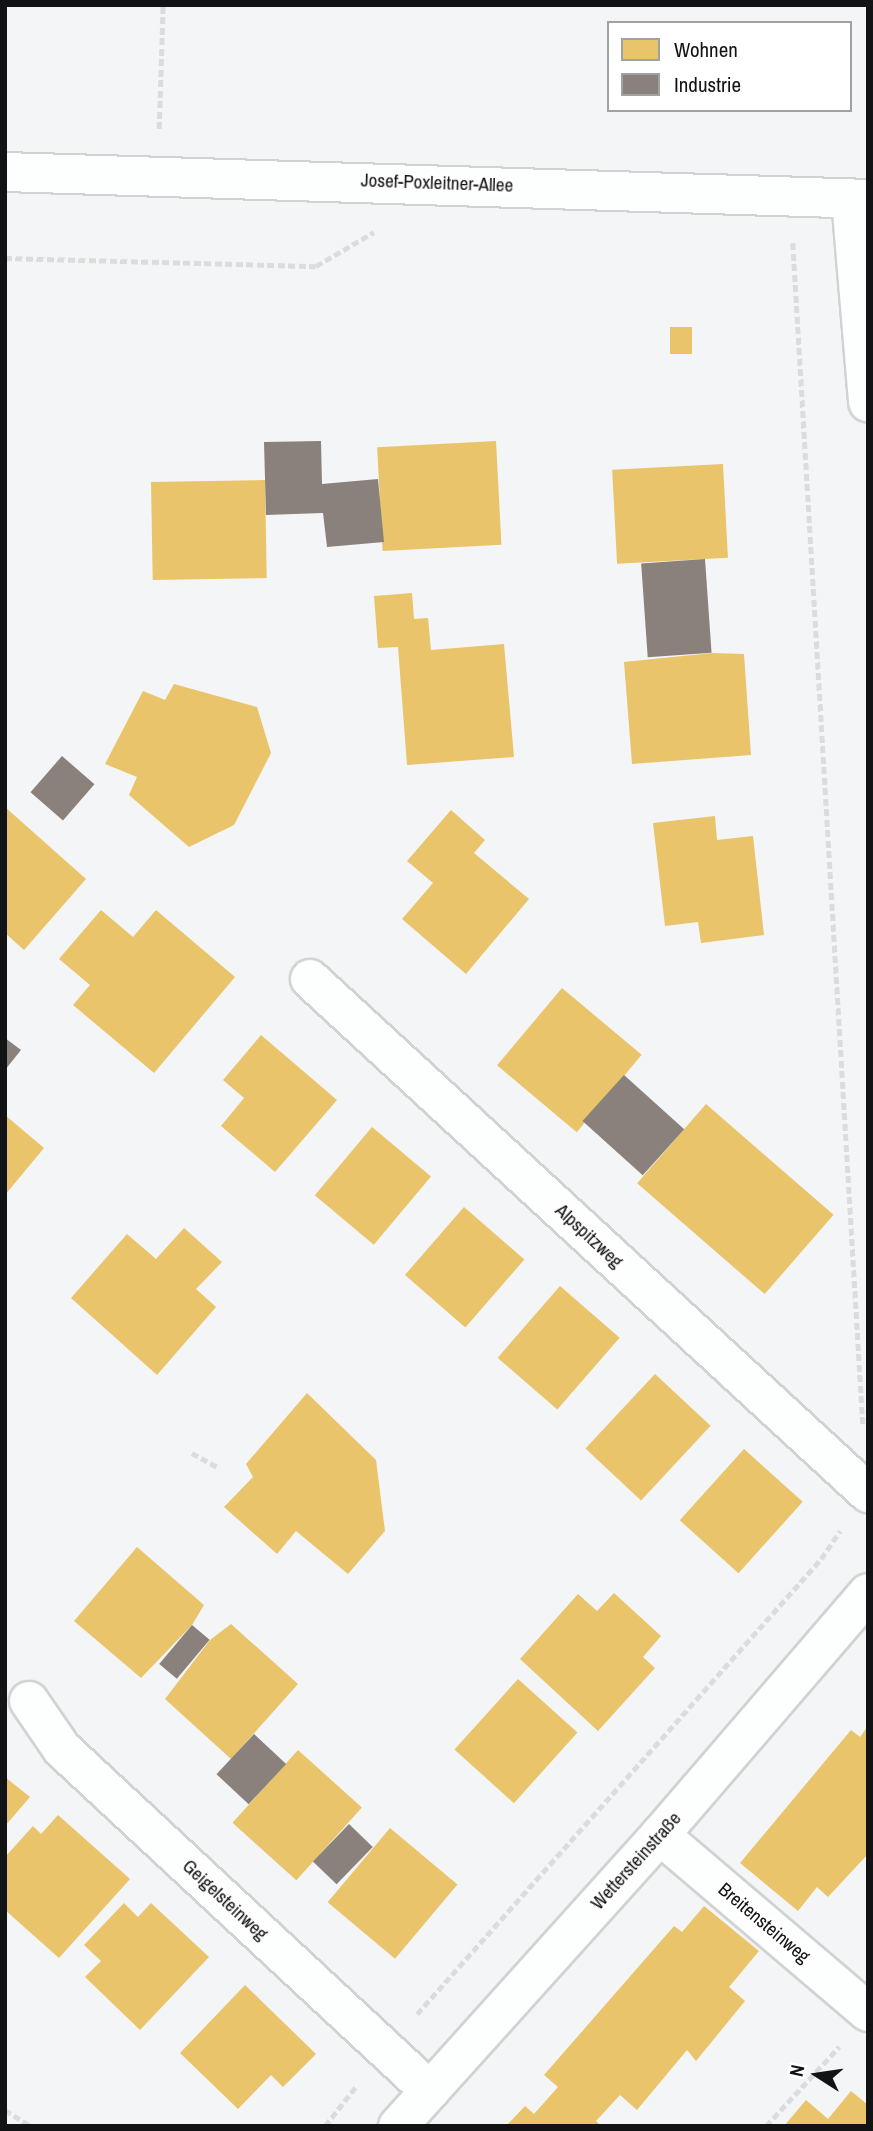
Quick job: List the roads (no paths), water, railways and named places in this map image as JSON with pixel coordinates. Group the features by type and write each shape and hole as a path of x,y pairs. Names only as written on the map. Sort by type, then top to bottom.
{"street":[{"name":"Josef-Poxleitner-Allee","path":"5,172 859,199"},
{"path":"859,199 859,253 868,402"},
{"name":"Alpspitzweg","path":"310,979 867,1493"},
{"name":"Wettersteinstraße","path":"398,2126 660,1835 868,1593"},
{"name":"Geigelsteinweg","path":"29,1701 62,1749 430,2091"},
{"name":"Breitensteinweg","path":"660,1835 859,2024"}]}
